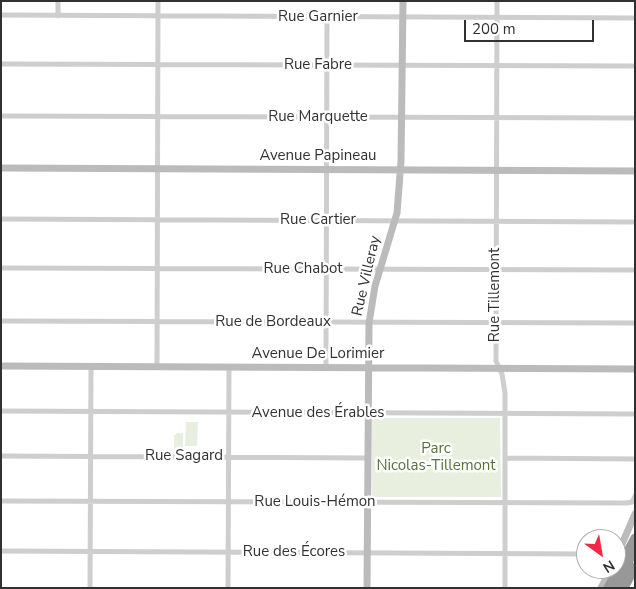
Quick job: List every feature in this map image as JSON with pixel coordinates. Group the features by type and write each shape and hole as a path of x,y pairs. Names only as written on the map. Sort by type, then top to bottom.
{"highway":[{"path":"608,588 635,538"},
{"path":"615,588 635,549"},
{"path":"624,588 635,566"}],"main road":[{"name":"Rue Villeray","path":"367,588 367,368 369,323 373,296 397,213 400,170 403,1"},
{"name":"Avenue Papineau","path":"1,168 635,171"},
{"name":"Avenue De Lorimier","path":"1,366 635,369"},
{"path":"626,537 634,520"}],"street":[{"path":"58,1 58,16"},
{"path":"157,367 158,1"},
{"name":"Rue Tillemont","path":"497,1 495,323 496,363 504,382 506,413 505,588"},
{"name":"Rue Garnier","path":"1,15 635,18"},
{"path":"326,368 327,17"},
{"name":"Rue Fabre","path":"1,64 635,66"},
{"name":"Rue Marquette","path":"1,116 635,118"},
{"name":"Rue Cartier","path":"1,219 635,222"},
{"name":"Rue Chabot","path":"1,268 635,270"},
{"name":"Rue de Bordeaux","path":"1,321 635,323"},
{"path":"90,588 91,367"},
{"path":"228,588 229,367"},
{"name":"Avenue des Érables","path":"1,411 635,414"},
{"name":"Rue Sagard","path":"1,456 367,458"},
{"path":"505,458 635,459"},
{"name":"Rue Louis-Hémon","path":"1,501 629,503 633,501 635,496"},
{"name":"Rue des Écores","path":"1,551 576,554"}],"green space":[{"name":"Parc Nicolas-Tillemont","path":"372,418 500,418 501,497 372,497"},
{"path":"186,422 198,422 197,446 185,446"},
{"path":"176,433 183,433 183,450 174,450 174,435"}]}
